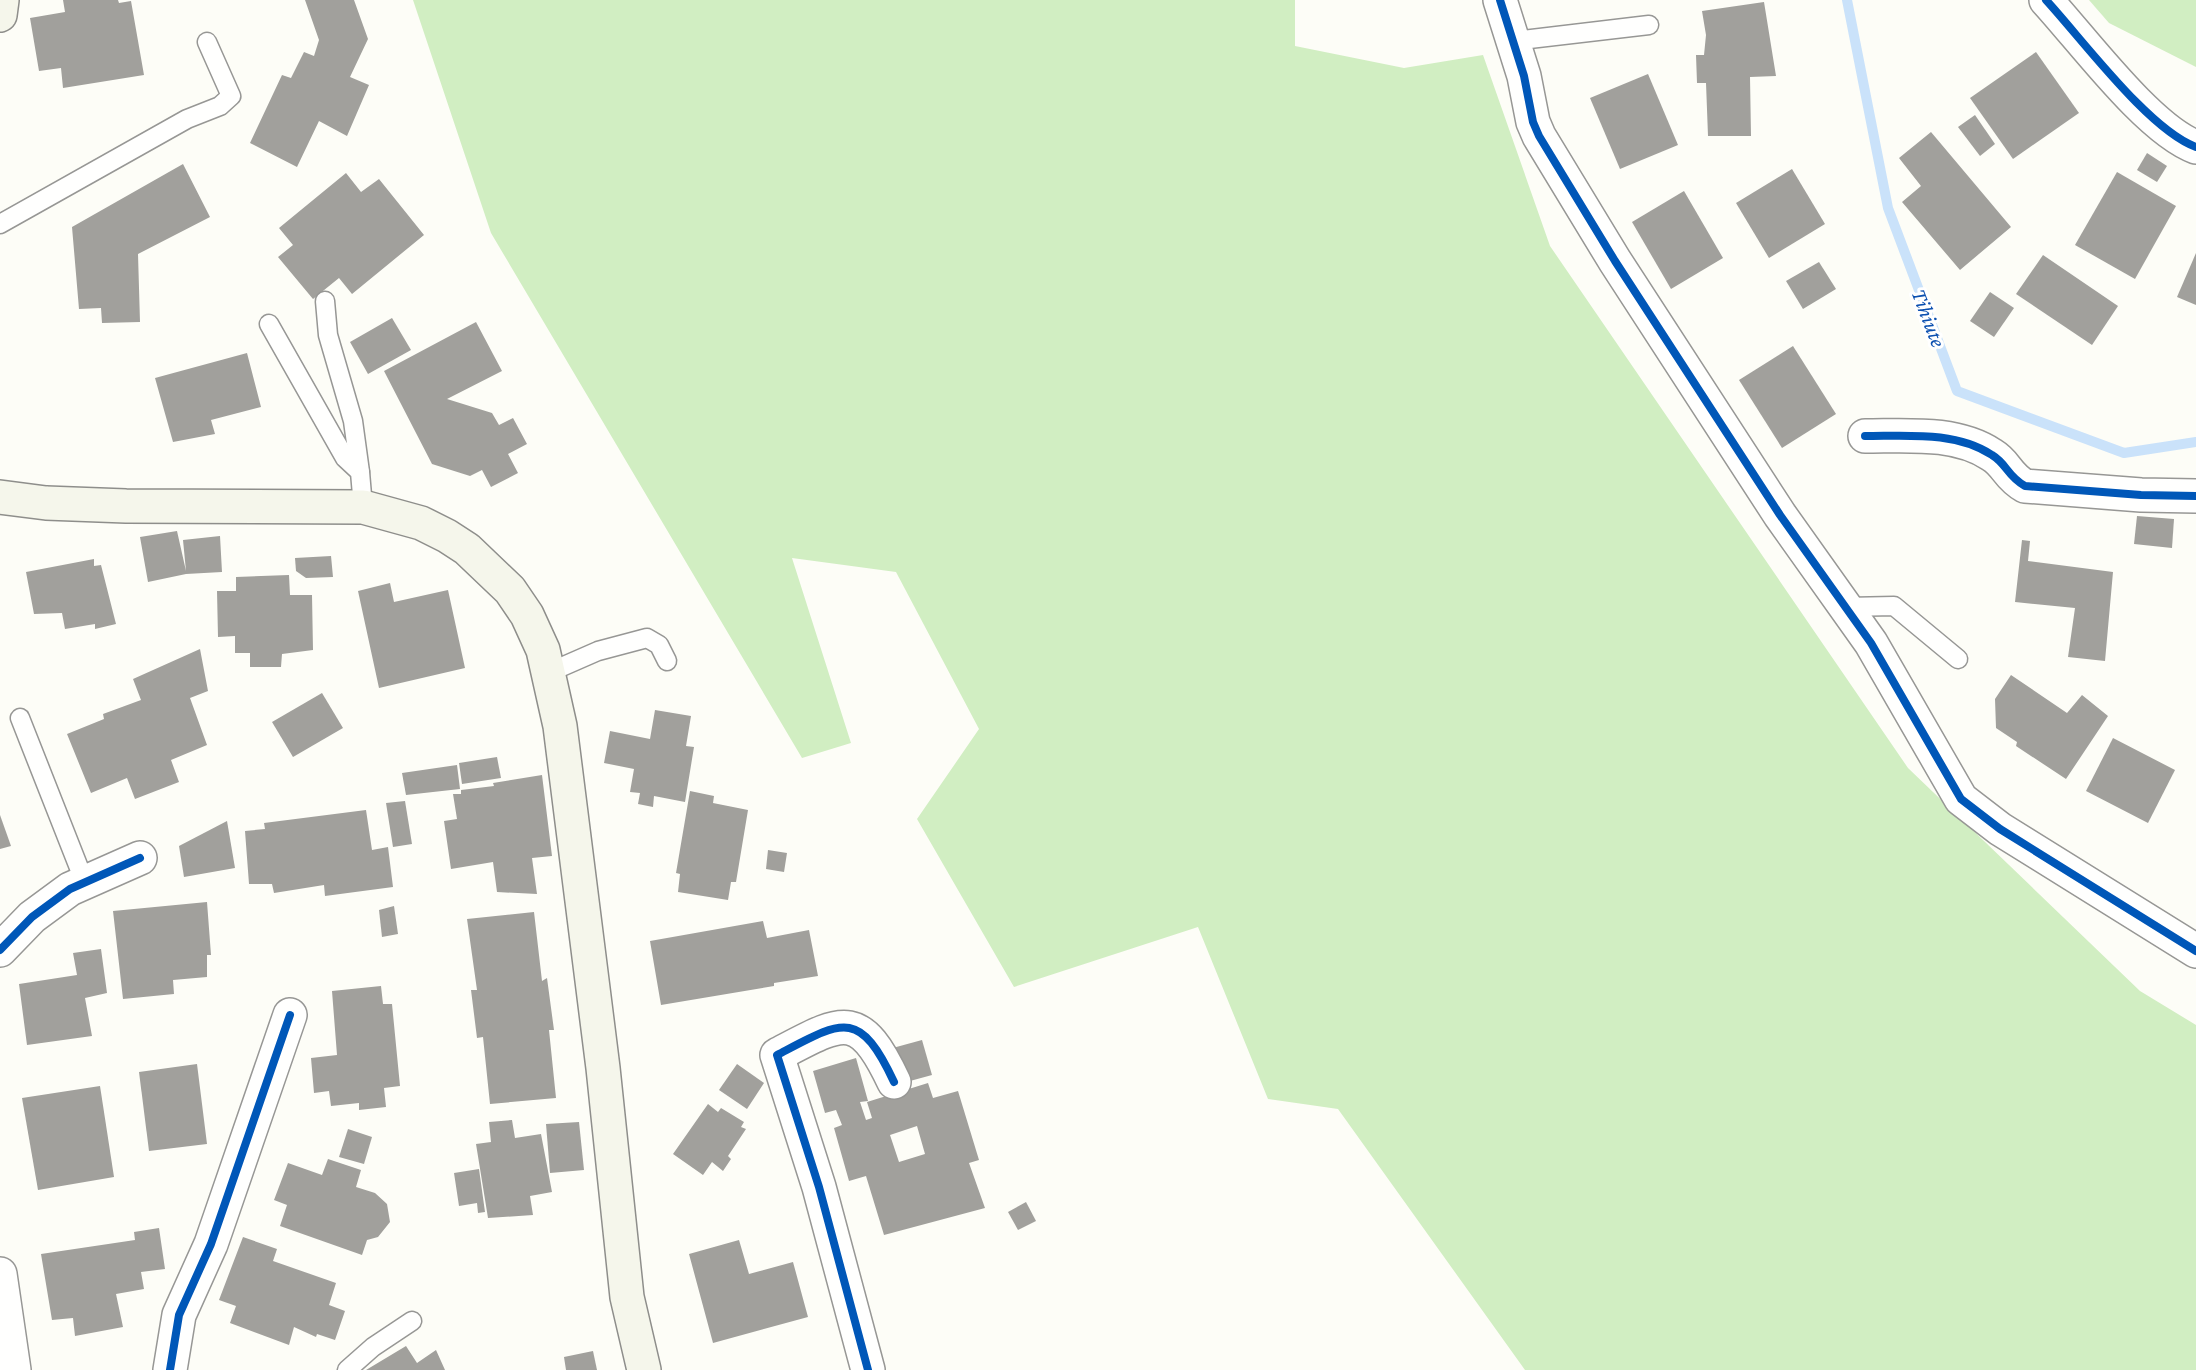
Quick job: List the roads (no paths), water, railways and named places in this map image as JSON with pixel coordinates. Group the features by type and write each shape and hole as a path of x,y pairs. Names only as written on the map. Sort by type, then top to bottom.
{"main road":[{"path":"0,15 2,0"},
{"path":"0,497 46,503 126,506 363,507 421,523 467,549 490,568 527,615 543,650 560,726 588,946 627,1297 644,1370"}],"street":[{"path":"1500,0 1524,76 1533,122 1539,136 1615,261 1780,515 1871,643 1961,799 2000,829 2196,951"},
{"path":"2046,0 2148,113 2172,135 2196,147"},
{"path":"1865,436 1939,438 1976,444 1999,459 2012,479 2025,486 2141,495 2196,496"},
{"path":"0,950 32,917 70,890 140,858"},
{"path":"170,1370 179,1315 211,1244 290,1015"},
{"path":"868,1370 819,1187 777,1056 819,1034 845,1027 862,1031 879,1051 894,1082"},
{"path":"0,1274 9,1365"}],"lane":[{"path":"1513,41 1649,25"},
{"path":"0,224 188,119 220,106 231,96 207,42"},
{"path":"325,301 328,335 353,422 363,507"},
{"path":"269,324 345,458 360,472"},
{"path":"1846,607 1894,606 1958,659"},
{"path":"549,672 598,651 647,638 659,645 667,661"},
{"path":"20,718 85,883"},
{"path":"347,1370 373,1347 412,1321"}],"waterway":[{"name":"Tihiute","path":"1847,0 1888,208 1957,391 2124,453 2196,442"}]}
